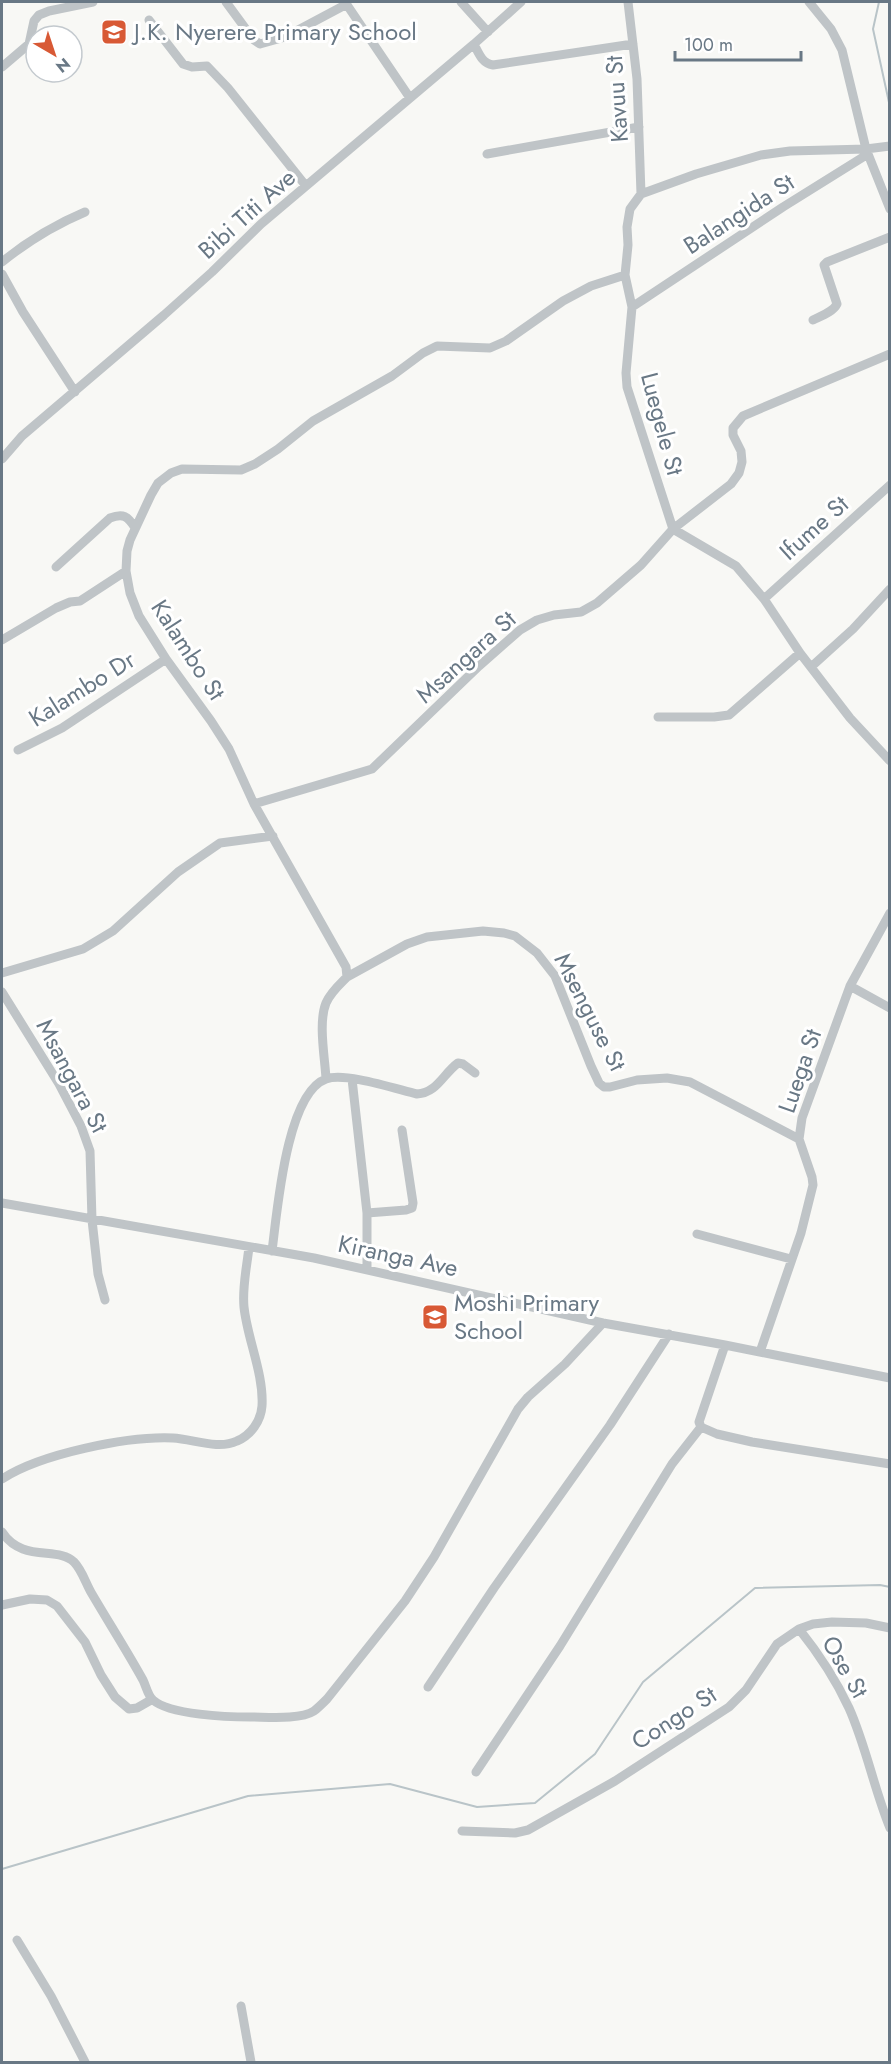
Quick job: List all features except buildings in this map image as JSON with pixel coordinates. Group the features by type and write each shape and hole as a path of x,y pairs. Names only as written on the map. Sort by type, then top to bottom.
{"street":[{"path":"2,67 29,44 34,21 39,15 93,2"},
{"path":"226,2 254,40 260,44 285,37 346,3 410,98"},
{"path":"461,2 488,32"},
{"name":"Bibi Titi Ave","path":"2,459 22,436 164,315 261,224 521,2"},
{"name":"Kavuu St","path":"627,2 633,44 641,194"},
{"path":"810,2 831,29 842,50 867,151 890,209"},
{"path":"149,20 183,64 192,67 207,66 228,88 306,186"},
{"path":"474,44 482,60 486,64 493,65 633,44"},
{"path":"487,154 639,127"},
{"path":"641,194 696,174 761,155 790,151 867,151 890,146"},
{"name":"Balangida St","path":"632,307 867,151"},
{"name":"Luegele St","path":"641,194 630,209 627,227 625,275 632,307 626,374 627,387 673,529"},
{"path":"2,262 56,224 85,212"},
{"path":"813,320 835,308 837,304 824,268 827,262 890,237"},
{"path":"2,274 22,312 75,392"},
{"name":"Kalambo St","path":"347,977 342,957 254,804 229,749 139,616 130,593 126,571 127,551 135,528 158,483 171,473 182,469 241,470 255,464 313,421 392,376 429,349 437,346 490,348 506,341 563,301 591,286 625,275"},
{"name":"Msangara St","path":"254,804 372,769 479,666 520,630 537,620 554,615 581,612 597,603 641,565 673,529 731,484 742,462 741,451 733,435 733,428 743,416 890,354"},
{"name":"Ifume St","path":"764,599 890,485"},
{"path":"56,567 110,518 118,515 126,516 130,518 135,528"},
{"path":"673,529 736,566 764,599 800,653 850,718 890,761"},
{"path":"2,640 56,608 70,602 80,601 126,571"},
{"path":"811,667 853,629 890,589"},
{"path":"658,717 729,715 800,653"},
{"name":"Kalambo Dr","path":"18,750 62,728 166,659"},
{"path":"2,973 77,951 113,932 178,872 219,843 273,836"},
{"name":"Luega St","path":"760,1352 801,1233 813,1185 799,1139 802,1118 850,986 890,913"},
{"name":"Msenguse St","path":"347,977 407,944 427,937 483,931 515,936 537,953 555,976 591,1066 599,1083 604,1087 637,1080 667,1078 690,1082 799,1139"},
{"path":"326,1079 324,1013 326,1002 335,988 347,977"},
{"path":"850,986 890,1008"},
{"name":"Msangara St","path":"2,992 59,1084 81,1126 90,1151 92,1220 98,1274 105,1300"},
{"path":"272,1251 286,1155 297,1115 308,1093 326,1079 352,1079 424,1094 435,1087 458,1063 475,1072"},
{"path":"352,1079 367,1213 367,1269"},
{"path":"367,1213 412,1208 402,1130"},
{"name":"Kiranga Ave","path":"2,1203 367,1269 603,1323 890,1378"},
{"path":"697,1234 791,1259"},
{"path":"2,1479 18,1468 37,1461 116,1442 173,1438 215,1444 235,1442 247,1435 256,1424 262,1406 244,1306 249,1247"},
{"path":"2,1532 6,1539 15,1546 68,1558 75,1563 124,1646 151,1700 178,1710 238,1717 276,1717 313,1712 327,1699 405,1601 434,1557 518,1409 603,1323"},
{"path":"428,1687 610,1425 669,1334"},
{"path":"724,1345 699,1422 701,1427 717,1434 752,1442 890,1464"},
{"path":"476,1772 560,1646 672,1464 701,1427"},
{"path":"2,1605 30,1599 47,1600 57,1606 85,1642 115,1697 129,1709 137,1708 151,1700"},
{"name":"Congo St","path":"462,1831 515,1833 528,1830 615,1781 729,1707 746,1690 777,1644 799,1629 813,1624 832,1622 866,1623 890,1628"},
{"name":"Ose St","path":"799,1629 817,1651 849,1710 890,1828"},
{"path":"17,1940 51,1996 85,2062"},
{"path":"241,2006 251,2062"}],"waterway":[{"path":"879,2 873,29 890,107"},
{"path":"2,1869 248,1796 390,1784 477,1807 535,1803 595,1754 643,1682 755,1588 880,1585 890,1587"}],"place":[{"name":"J.K. Nyerere Primary School","path":"114,32"},
{"name":"Moshi Primary School","path":"435,1317"}]}
